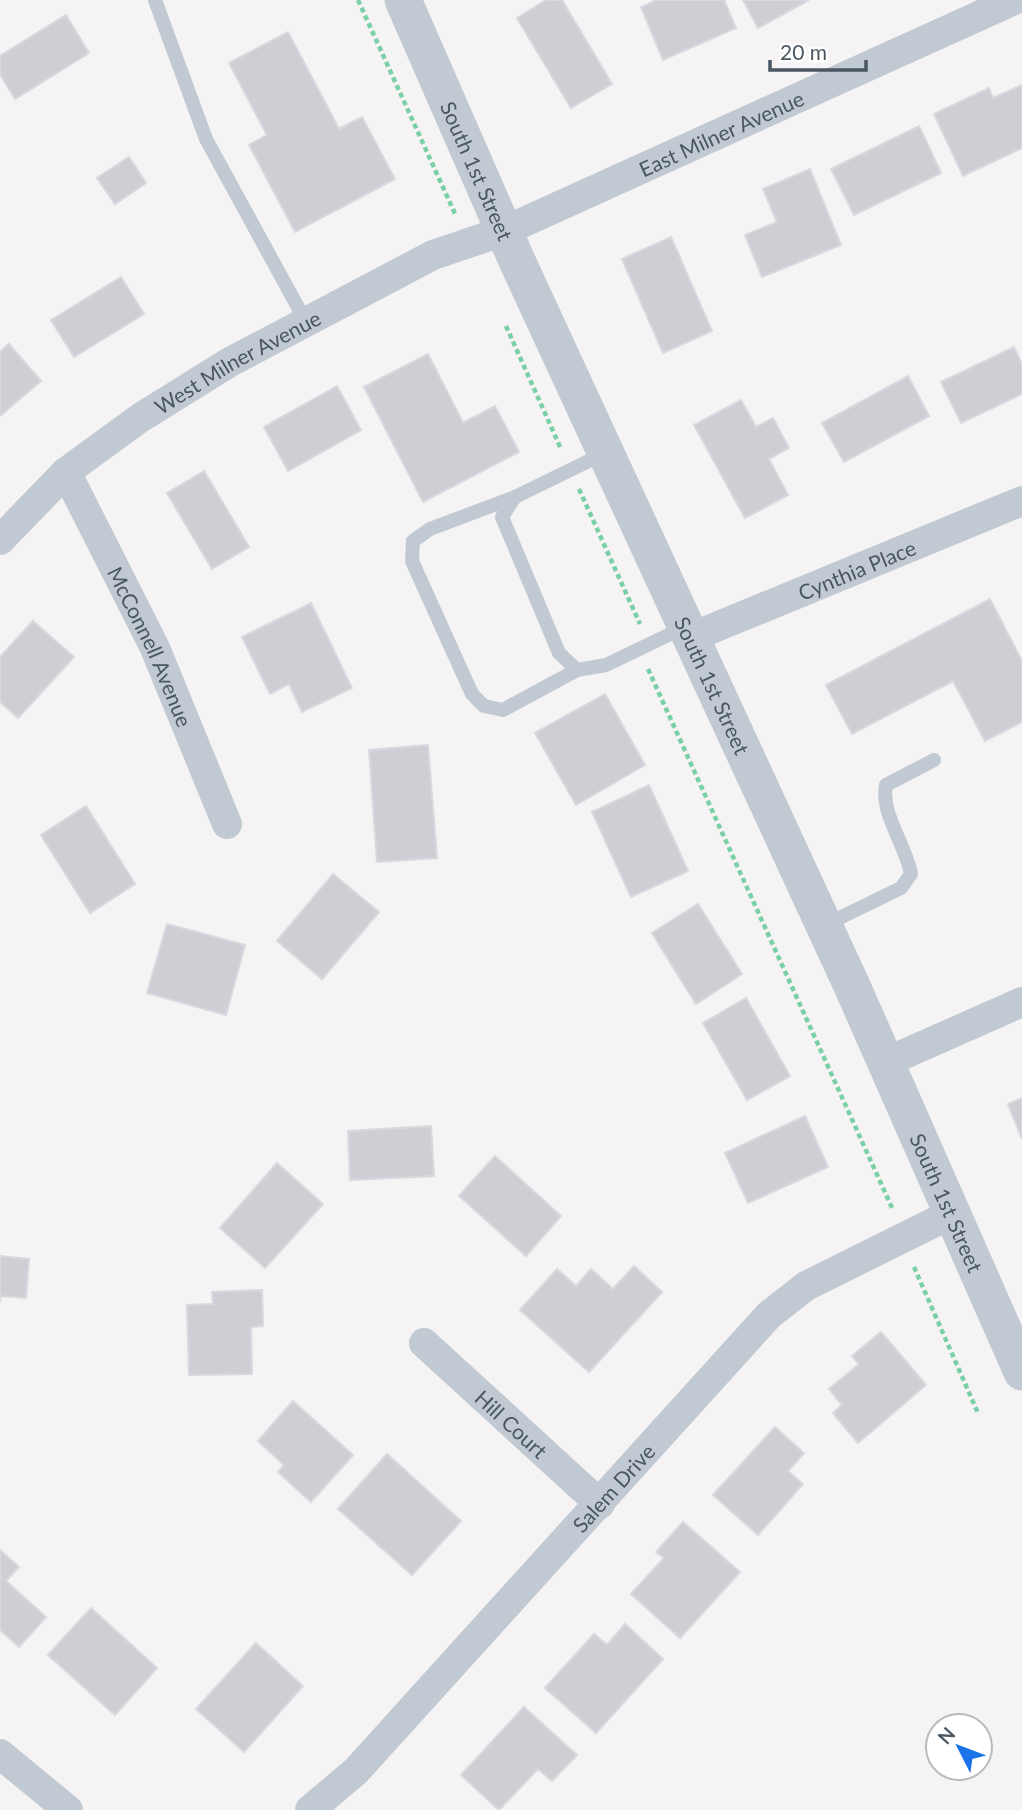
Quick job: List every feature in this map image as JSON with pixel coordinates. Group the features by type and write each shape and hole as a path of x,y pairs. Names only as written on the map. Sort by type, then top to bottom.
{"street":[{"name":"South 1st Street","path":"403,0 504,231 824,926 1022,1372"},
{"name":"East Milner Avenue","path":"504,231 1014,0"},
{"name":"West Milner Avenue","path":"0,540 66,472 140,418 230,362 432,255 504,231"},
{"name":"McConnell Avenue","path":"66,472 155,649 227,824"},
{"name":"Cynthia Place","path":"689,632 1022,501"},
{"path":"884,1063 1022,1002"},
{"name":"Salem Drive","path":"310,1810 356,1770 786,1299 806,1286 951,1214"},
{"name":"Hill Court","path":"424,1343 600,1504"},
{"path":"9,1762 68,1810"}],"lane":[{"path":"155,0 206,139 306,322"},
{"path":"607,453 515,497 430,529 414,541 412,561 472,694 484,706 503,710 576,670 606,665 689,632"},
{"path":"515,497 502,517 559,653 576,670"},
{"path":"824,926 901,888 911,874 908,855 883,798 886,785 934,760"}],"path":[{"path":"358,0 468,242"},
{"path":"505,325 649,646 646,665 661,700 904,1236 916,1274 978,1413"}],"building":[{"path":"546,0 562,0 612,84 571,108 517,18"},
{"path":"657,0 724,0 736,28 663,60 641,7"},
{"path":"743,0 809,0 758,28"},
{"path":"66,15 89,53 15,99 0,74 0,56"},
{"path":"288,32 339,129 362,117 395,179 295,232 249,145 267,135 229,63"},
{"path":"1022,85 1022,148 963,176 934,114 989,88 993,98"},
{"path":"919,126 941,173 854,215 831,169"},
{"path":"129,157 146,183 115,204 97,178"},
{"path":"810,169 841,245 762,277 745,235 777,222 763,189"},
{"path":"671,237 712,331 663,353 622,259"},
{"path":"121,277 144,314 74,357 51,320"},
{"path":"9,344 41,381 0,416 0,352"},
{"path":"1014,347 1022,364 1022,394 961,423 941,382"},
{"path":"428,354 463,423 495,406 519,452 423,502 364,387"},
{"path":"908,376 929,416 844,462 822,423"},
{"path":"337,386 361,430 288,471 264,427"},
{"path":"741,400 756,427 773,418 789,448 769,459 788,495 745,518 694,425"},
{"path":"204,471 249,547 212,569 167,493"},
{"path":"990,599 1022,661 1022,722 985,741 953,681 852,734 826,685"},
{"path":"311,603 352,688 302,712 289,684 270,694 242,637"},
{"path":"33,621 74,657 18,718 0,702 0,657"},
{"path":"605,694 645,765 576,805 535,733"},
{"path":"428,745 437,858 377,862 369,750"},
{"path":"649,785 688,871 631,897 592,812"},
{"path":"86,806 135,884 90,913 41,835"},
{"path":"333,874 379,912 322,979 277,941"},
{"path":"698,904 742,974 696,1004 652,933"},
{"path":"167,924 245,945 226,1015 147,993"},
{"path":"746,998 790,1076 747,1100 703,1023"},
{"path":"1022,1098 1022,1139 1008,1104"},
{"path":"805,1116 828,1167 748,1203 725,1153"},
{"path":"431,1126 434,1176 350,1180 348,1131"},
{"path":"495,1156 561,1216 526,1256 459,1196"},
{"path":"277,1163 323,1204 265,1268 220,1228"},
{"path":"0,1256 29,1259 26,1298 1,1296 0,1302"},
{"path":"634,1266 662,1292 589,1372 520,1310 557,1269 576,1286 591,1269 613,1289"},
{"path":"262,1290 263,1326 251,1327 252,1374 189,1375 187,1305 213,1304 212,1292"},
{"path":"881,1332 926,1385 858,1443 833,1413 842,1405 829,1389 859,1364 852,1356"},
{"path":"293,1401 353,1455 311,1502 278,1472 284,1465 258,1441"},
{"path":"775,1427 804,1453 788,1471 803,1484 758,1535 713,1495"},
{"path":"387,1454 461,1521 412,1575 338,1509"},
{"path":"683,1522 740,1572 680,1638 631,1594 664,1558 656,1552"},
{"path":"0,1550 19,1567 6,1581 46,1617 19,1647 0,1630"},
{"path":"91,1608 157,1668 115,1715 48,1655"},
{"path":"625,1624 663,1659 596,1733 545,1688 594,1634 607,1645"},
{"path":"256,1643 303,1686 244,1752 196,1709"},
{"path":"524,1707 577,1755 552,1781 538,1769 499,1810 461,1775"}]}
